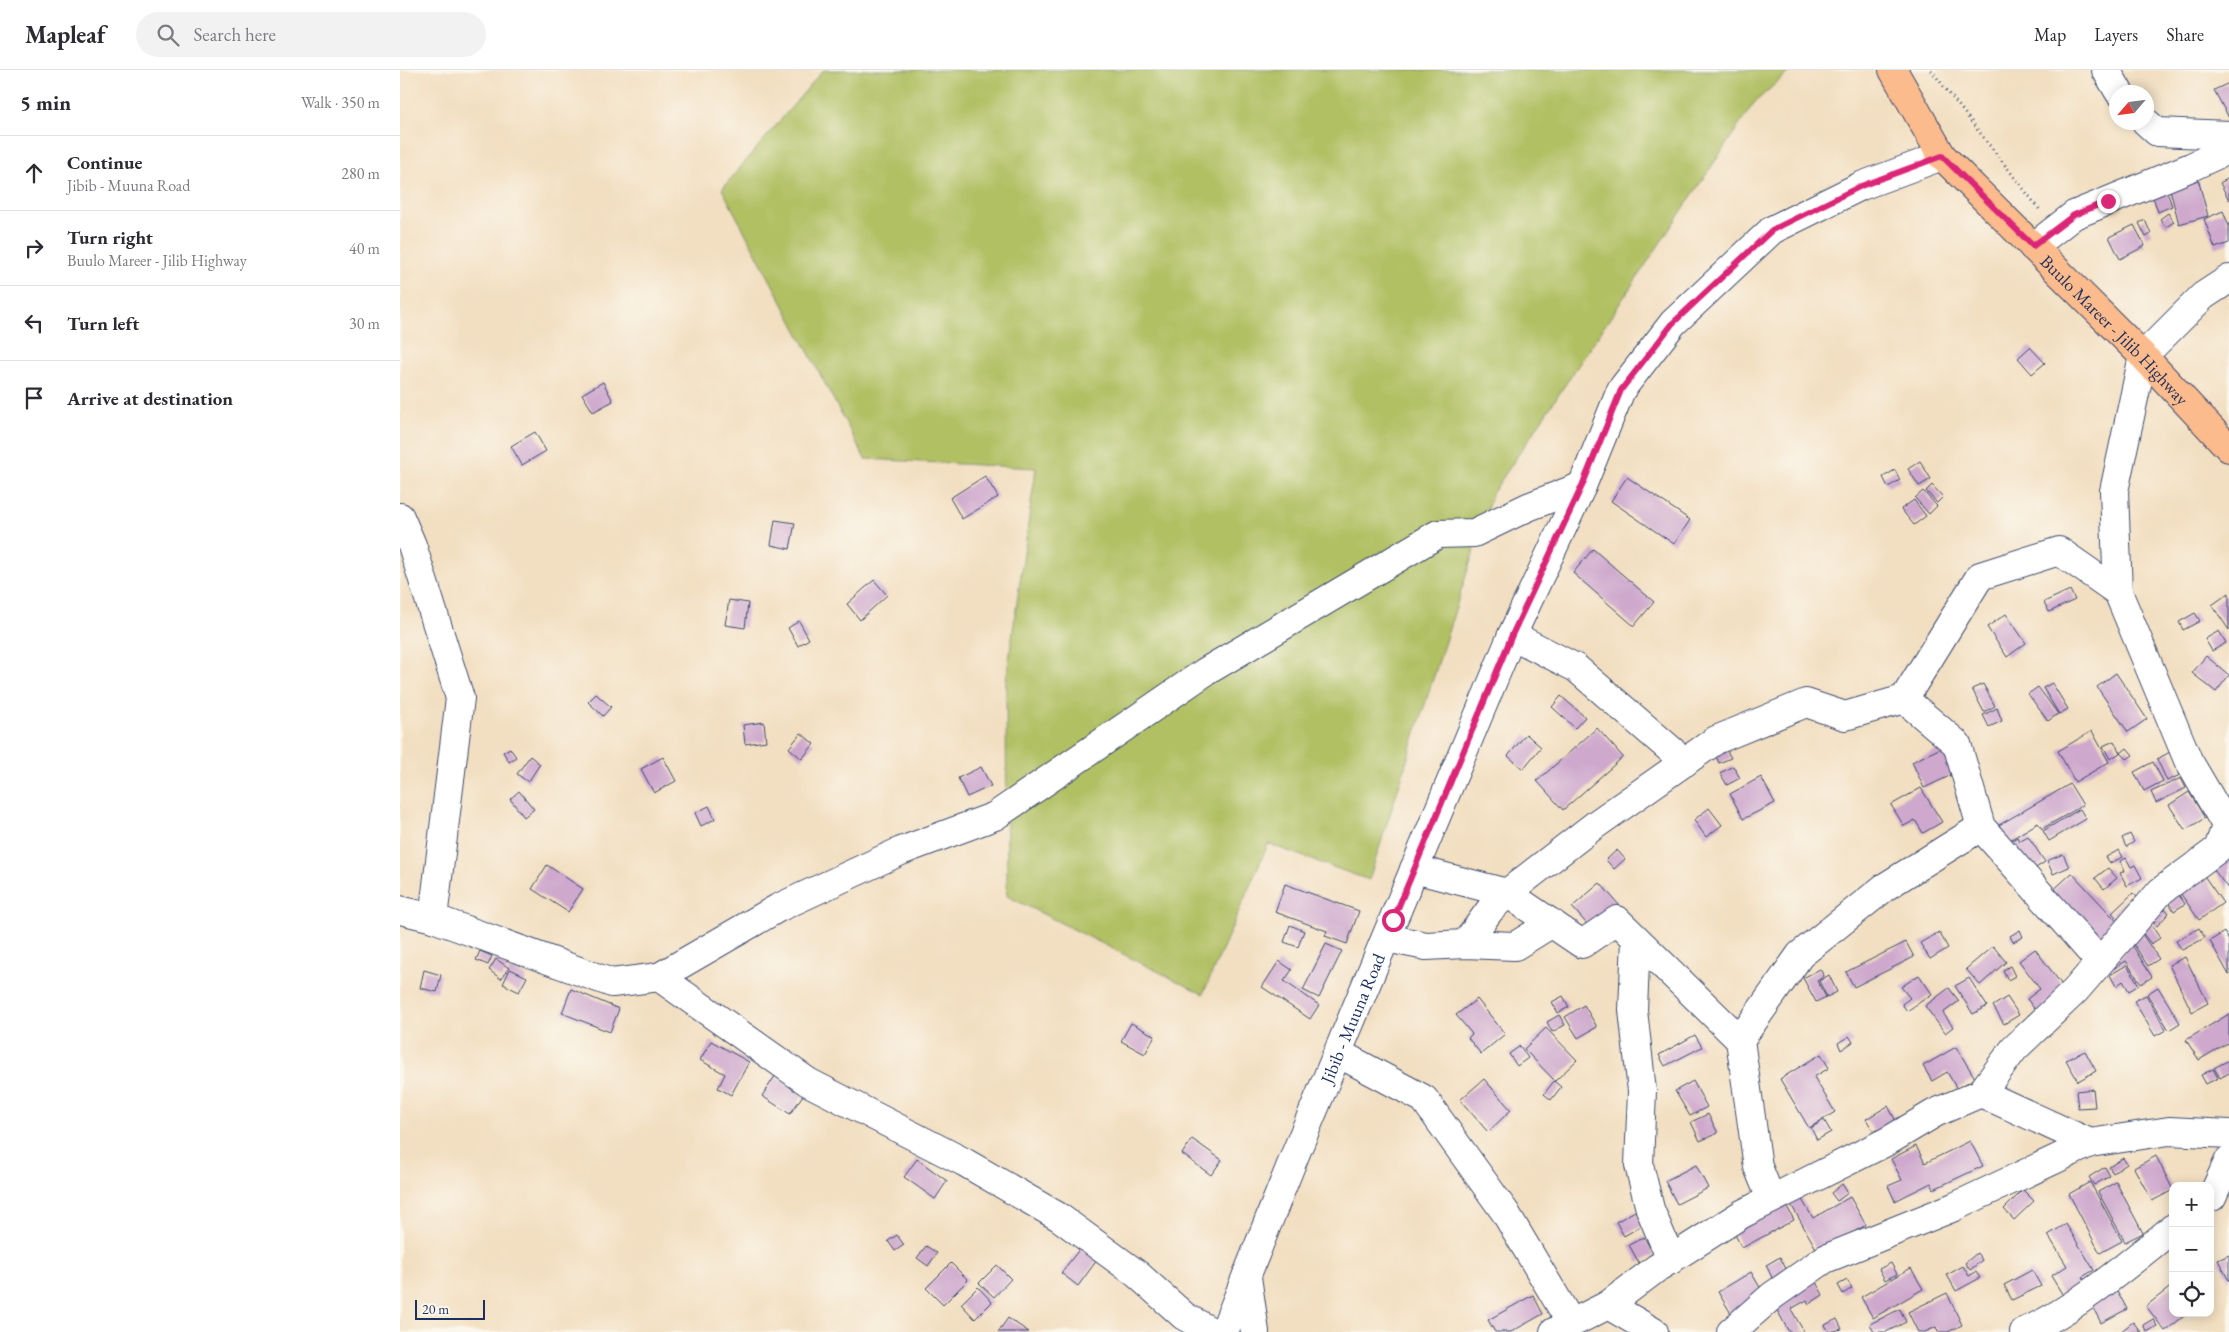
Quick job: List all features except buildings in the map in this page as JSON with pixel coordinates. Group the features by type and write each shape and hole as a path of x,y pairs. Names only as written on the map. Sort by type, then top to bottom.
{"main road":[{"name":"Buulo Mareer - Jilib Highway","path":"1893,70 1942,156 2143,356 2229,448"}],"street":[{"path":"2106,70 2115,85"},
{"path":"2154,130 2156,132 2229,135"},
{"path":"2033,246 2074,215 2191,167 2229,149"},
{"name":"Jibib - Muuna Road","path":"1224,1332 1512,635 1582,486 1621,390 1673,323 1772,230 1861,186 1942,156"},
{"path":"1338,1053 1424,1099 1505,1212 1563,1328 1608,1305 1671,1260 1742,1214 1771,1198 1822,1176 1888,1141 1935,1113 1981,1093 2014,1049 2075,990 2161,891 2218,849 2228,827 2188,760 2118,592 2114,491 2143,356 2203,296 2229,279"},
{"path":"400,910 433,918 612,983 659,977 778,908 901,851 995,816 1205,672 1438,534 1474,533 1528,507 1582,486"},
{"path":"400,517 412,545 460,698 433,918"},
{"path":"1465,944 1490,910 1507,893 1595,825 1716,740 1806,703 1845,716 1904,699 1980,576 2060,552 2118,592"},
{"path":"1512,635 1576,668 1685,762"},
{"path":"1904,699 1957,744 1981,827 2099,962"},
{"path":"1740,1040 1800,955 1885,887 1981,827"},
{"path":"1414,869 1507,893 1582,944 1617,920 1740,1040 1758,1166 1771,1198"},
{"path":"1386,938 1426,946 1465,944 1515,946 1552,923"},
{"path":"1636,939 1632,1010 1642,1091 1639,1165 1650,1209 1671,1260"},
{"path":"659,977 808,1082 964,1162 1059,1217 1138,1274 1184,1316 1212,1332"},
{"path":"1981,1093 2090,1142"},
{"path":"1731,1332 1772,1296 1825,1259 1954,1207 2090,1142 2169,1131 2229,1134"},
{"path":"2217,1196 2229,1160"},
{"path":"2024,1332 2039,1325 2096,1287 2169,1231"},
{"path":"1247,1275 1255,1332"},
{"path":"1608,1305 1654,1332"}],"green space":[{"path":"823,70 1791,70 1754,103 1492,494 1369,880 1268,844 1203,994 1007,896 1006,680 1036,468 865,459 722,189"}],"route":[{"path":"1393,920 1512,635 1582,486 1621,390 1673,323 1772,230 1861,186 1942,156 2033,246 2074,215 2108,201"}]}
